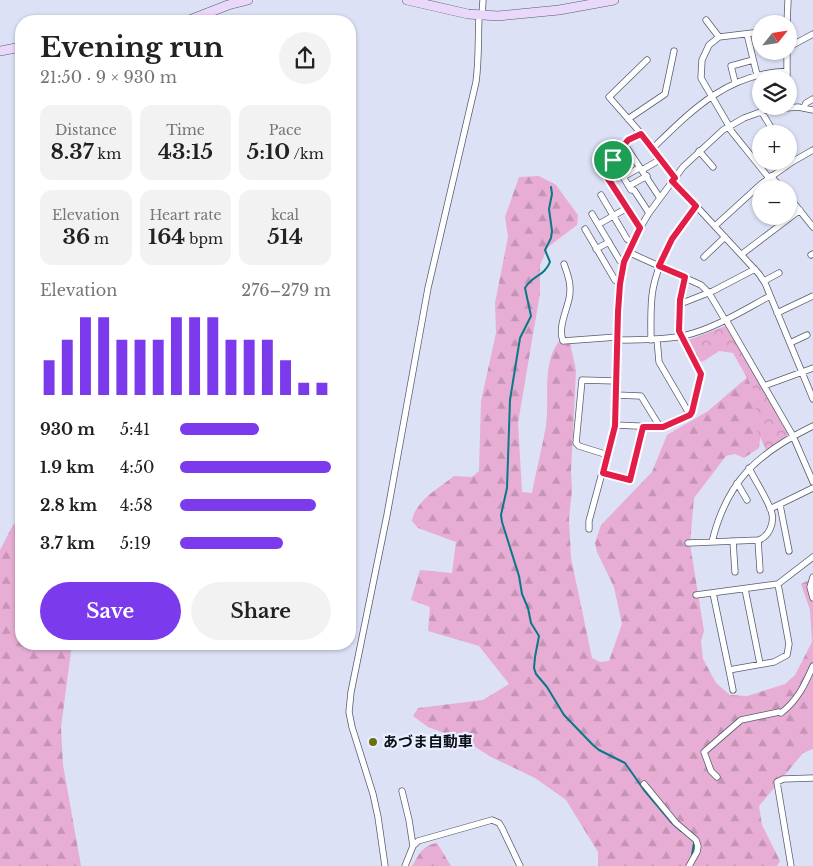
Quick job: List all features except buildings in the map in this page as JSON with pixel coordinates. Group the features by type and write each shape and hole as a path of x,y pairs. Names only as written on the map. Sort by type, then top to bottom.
{"main road":[{"path":"202,15 248,0"},
{"path":"407,0 481,16 520,14 614,0"},
{"path":"0,51 15,48"}],"street":[{"path":"385,866 373,794 349,712 351,692 387,515 428,288 476,82 479,66 477,49 482,0"},
{"path":"787,15 788,0"},
{"path":"706,20 720,38"},
{"path":"752,33 720,38 712,42 707,48 700,68 701,78 728,126 773,180"},
{"path":"747,34 752,56"},
{"path":"798,42 813,34"},
{"path":"628,119 665,94 674,51"},
{"path":"647,60 609,97 653,148 674,179 696,206 742,254 764,281 813,399"},
{"path":"735,82 731,66 753,60 756,70"},
{"path":"653,148 710,96 735,82 752,77"},
{"path":"804,107 806,103 813,99"},
{"path":"797,107 813,110"},
{"path":"589,529 589,521 615,426 617,338 620,284 624,262 648,213 674,179 699,151 728,126 752,115"},
{"path":"640,228 605,174 624,144 641,134"},
{"path":"624,144 660,198"},
{"path":"797,157 813,150"},
{"path":"699,151 713,167"},
{"path":"623,177 661,159"},
{"path":"613,160 648,213"},
{"path":"715,226 751,192 778,170"},
{"path":"620,196 647,176"},
{"path":"602,195 627,238 633,243"},
{"path":"690,415 659,362 654,340 652,290 659,266 672,239 696,206"},
{"path":"797,206 812,225"},
{"path":"598,224 626,208"},
{"path":"742,254 800,210"},
{"path":"592,214 620,260 624,262"},
{"path":"585,229 615,280 620,284"},
{"path":"704,257 725,237"},
{"path":"596,249 609,242"},
{"path":"628,252 685,277 701,285 709,292 793,436 813,482"},
{"path":"564,264 569,276 570,290 563,322 561,337 563,341 617,338 654,340 681,336 706,329 770,296"},
{"path":"680,304 755,269"},
{"path":"764,281 779,273"},
{"path":"615,426 660,427 690,415 692,412 701,374 679,331 680,304 685,277"},
{"path":"777,313 813,296"},
{"path":"790,342 807,335"},
{"path":"764,386 813,368"},
{"path":"608,455 579,446 576,442 582,380 616,381"},
{"path":"616,395 641,396 660,427"},
{"path":"712,542 724,505 737,482 748,468 793,436 813,426"},
{"path":"603,473 630,480 643,427"},
{"path":"688,542 758,540 765,537 770,529 772,518 770,509 748,468"},
{"path":"737,482 747,500"},
{"path":"770,509 813,488"},
{"path":"780,505 790,550"},
{"path":"758,540 760,570"},
{"path":"733,541 735,572"},
{"path":"696,595 778,584 813,557"},
{"path":"813,577 810,587 813,598"},
{"path":"729,670 779,660 785,657 788,652 789,644 778,584"},
{"path":"745,589 760,664"},
{"path":"713,593 733,690"},
{"path":"717,777 711,771 704,752 741,720 781,713 798,696 813,666"},
{"path":"791,866 777,782 783,779 813,778"},
{"path":"644,784 667,814 696,840 697,852 689,866"},
{"path":"402,791 413,846"},
{"path":"405,866 413,846 418,841 492,820 496,821 502,828 520,866"}],"green space":[{"path":"539,176 556,185 578,215 577,225 548,247 540,265 540,293 518,423 522,492 532,493 546,426 549,366 557,344 565,335 570,343 576,370 571,472 572,490 569,519 571,558 592,658 600,662 609,661 622,624 614,587 597,552 595,543 601,525 652,472 667,435 708,411 751,374 760,390 762,419 759,448 744,458 735,454 726,456 694,498 690,544 704,631 701,641 703,659 716,683 730,695 747,696 785,684 795,675 812,642 810,610 801,584 809,580 813,593 813,749 803,753 759,806 762,825 780,861 777,866 598,866 598,852 566,800 535,778 491,757 466,741 428,727 413,716 418,708 483,700 509,684 479,646 428,631 430,607 411,600 420,570 452,573 456,542 418,528 412,521 414,514 423,501 454,476 472,477 479,471 481,401 496,333 495,303 508,237 505,217 519,177"},
{"path":"728,325 789,432 788,435 766,450 754,424 753,415 760,401 733,353 719,351 704,361 698,362 686,341"},
{"path":"15,524 15,650 71,650 61,727 63,765 81,866 0,866 0,550"},
{"path":"437,843 451,866 412,866 425,848"}],"waterway":[{"path":"551,187 552,194 549,209 552,231 545,250 550,262 545,271 525,288 531,316 520,338 510,400 507,488 501,515 502,522 531,623 539,636 534,668 536,674 547,687 564,715 599,750 625,763 644,790 681,831"},
{"path":"692,855 694,843"}],"place":[{"name":"あづま自動車","path":"373,742"}],"route":[{"path":"641,134 675,178 672,181 696,206 672,239 659,266 685,277 680,300 679,331 700,370 701,378 690,415 663,427 643,427 630,480 603,473 615,426 620,284 624,262 640,228 605,174 613,160 628,140 641,134"}]}
